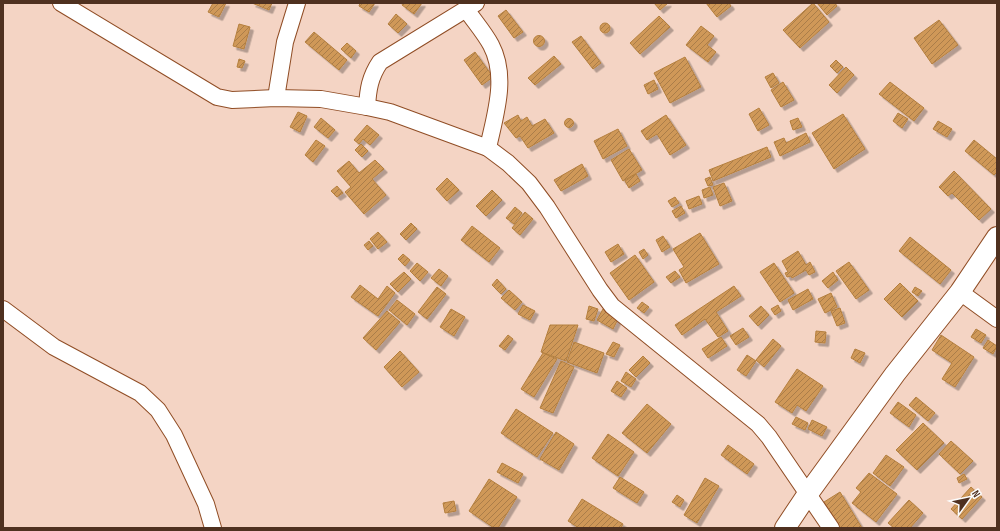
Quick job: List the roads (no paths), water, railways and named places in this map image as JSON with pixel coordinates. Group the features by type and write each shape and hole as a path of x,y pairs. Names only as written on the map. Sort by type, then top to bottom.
{"street":[{"path":"61,3 217,97 232,100 276,98 321,99 367,106 390,112 488,148 508,163 529,183 612,306 758,424 770,437 807,495 831,528"},
{"path":"276,98 285,42 297,3"},
{"path":"367,106 368,85 373,72 380,62 471,6 491,45 499,68 500,83 488,148"},
{"path":"785,528 807,495 895,374 960,292 997,237"},
{"path":"960,292 997,319"},
{"path":"3,309 54,347 140,393 158,410 174,435 206,504 213,528"}]}
